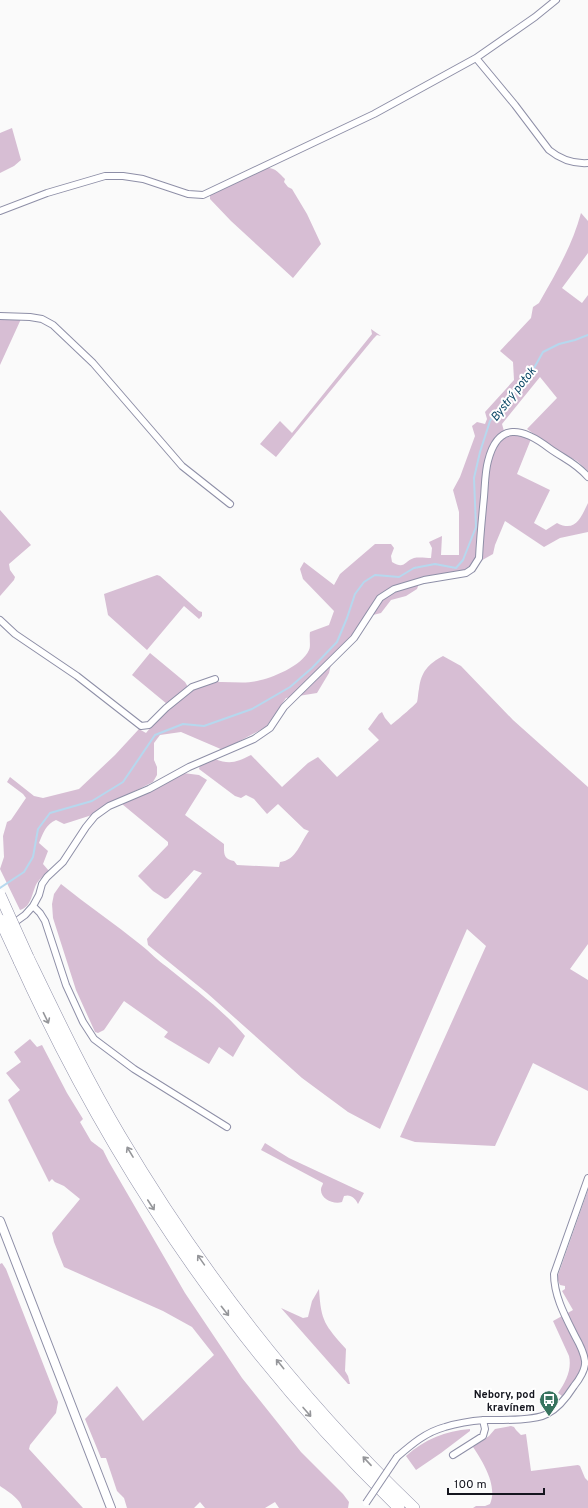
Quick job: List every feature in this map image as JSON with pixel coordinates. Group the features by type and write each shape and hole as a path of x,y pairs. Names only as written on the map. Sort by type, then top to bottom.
{"highway":[{"path":"0,895 48,1022 88,1101 141,1190 208,1288 285,1386 343,1451 399,1508"},
{"path":"0,920 119,1134 199,1258 247,1323 293,1380 351,1444 414,1508"}],"main road":[{"path":"0,1221 111,1508"}],"street":[{"path":"0,211 47,193 104,176 123,176 143,179 188,194 203,195 374,114 476,58 535,17 556,0"},
{"path":"476,58 515,105 549,150 567,160 588,163"},
{"path":"0,316 42,319 53,325 93,363 182,466 230,504"},
{"path":"0,930 17,922 33,906 39,895 42,884 47,877 63,862 95,816 109,806 149,789 189,767 254,738 270,728 284,707 354,638 380,598 394,589 424,580 466,573 472,569 479,558 487,462 496,441 504,434 513,432 530,435 555,453 575,464 588,477"},
{"path":"0,620 15,634 77,676 141,726 149,724 192,687 216,679"},
{"path":"33,906 45,921 66,985 83,1022 94,1039 134,1069 227,1127"},
{"path":"365,1505 397,1457 411,1444 428,1433 445,1427 483,1420 530,1418 548,1414 560,1405 580,1377 587,1362 558,1298 554,1285 554,1274 588,1178"},
{"path":"454,1455 483,1436 485,1429 483,1420"}],"shaded area":[{"path":"12,128 21,160 14,166 0,173 0,133"},
{"path":"266,168 274,169 285,179 284,182 292,189 307,214 321,244 293,278 231,221 210,199 210,195"},
{"path":"581,213 588,221 588,253 562,288 582,303 588,295 588,471 577,461 556,450 527,429 557,398 540,377 502,424 506,438 512,435 518,435 531,439 517,474 550,490 534,523 546,530 557,523 564,526 573,525 580,518 588,503 588,532 560,538 544,547 505,521 493,554 463,571 421,578 417,589 406,596 391,600 381,613 365,617 353,637 333,656 329,673 317,693 286,698 266,727 223,750 181,732 160,735 154,743 154,760 157,767 157,775 153,782 107,805 92,815 64,824 56,820 47,826 39,843 48,851 43,864 49,871 35,886 27,906 20,910 0,869 4,857 3,836 7,822 11,820 26,798 7,782 10,777 34,796 43,798 79,789 115,755 139,729 146,733 173,705 198,687 211,683 257,681 278,674 300,661 309,650 310,632 329,625 334,611 303,579 300,569 304,562 334,585 340,574 375,544 391,544 394,548 391,556 392,562 400,565 414,558 431,558 432,548 429,542 442,536 441,555 459,555 459,512 453,490 460,477 475,436 472,426 477,422 485,424 487,419 485,412 514,380 513,362 500,351 531,318 533,307 539,303 563,259 573,237"},
{"path":"0,318 21,319 0,365"},
{"path":"371,329 381,336 377,335 374,338 276,457 260,444 280,421 292,433 372,334"},
{"path":"0,510 31,545 9,564 10,570 15,577 0,596"},
{"path":"157,575 202,612 202,616 199,619 184,606 147,650 108,615 104,594"},
{"path":"150,653 185,682 188,687 167,704 132,675"},
{"path":"443,656 461,666 513,720 588,787 588,944 570,969 588,980 588,1091 533,1063 495,1146 415,1142 400,1137 486,946 467,929 380,1129 348,1112 302,1078 207,993 148,945 147,939 202,873 194,870 168,898 165,899 153,891 138,876 168,845 168,842 122,804 183,773 199,775 207,780 185,815 224,844 224,853 226,857 234,861 237,865 279,867 280,862 286,861 298,850 309,831 304,829 278,804 267,814 254,799 246,795 241,798 235,796 199,769 200,764 215,759 225,762 233,762 251,755 282,787 308,763 318,757 337,777 379,740 368,729 379,714 382,712 391,725 417,702 421,678 426,669 429,665"},
{"path":"61,884 141,945 208,1000 236,1026 245,1036 233,1057 219,1047 209,1064 164,1037 168,1032 124,1001 104,1030 98,1033 95,1032 76,990 53,918 52,904 54,894"},
{"path":"30,1039 37,1047 42,1045 67,1093 83,1119 80,1122 91,1141 103,1150 185,1293 242,1378 301,1452 343,1494 349,1502 348,1508 279,1508 275,1502 265,1508 205,1508 200,1502 194,1508 127,1508 124,1498 117,1491 106,1458 101,1458 85,1419 117,1386 143,1421 214,1355 192,1327 163,1311 64,1267 52,1233 80,1199 64,1186 52,1179 49,1182 8,1100 20,1090 6,1073 21,1062 14,1052"},
{"path":"265,1143 289,1158 364,1193 358,1204 351,1196 344,1196 342,1202 339,1203 328,1200 321,1193 323,1183 261,1150"},
{"path":"588,1190 588,1364 581,1367 577,1378 562,1396 558,1393 568,1375 570,1361 553,1321 573,1310 562,1291 565,1289 565,1286 560,1285 557,1278"},
{"path":"2,1263 6,1269 58,1402 56,1413 30,1445 29,1449 83,1508 22,1508 16,1498 0,1486 0,1264"},
{"path":"319,1289 321,1309 325,1322 346,1349 345,1371 350,1384 348,1384 281,1308 303,1318 308,1317 312,1301"},
{"path":"511,1426 514,1427 521,1435 526,1434 531,1471 580,1466 585,1478 588,1481 588,1508 473,1508 476,1506 485,1506 490,1504 492,1490 491,1482 485,1467 473,1447 489,1436 495,1429"},
{"path":"470,1429 470,1431 416,1470 406,1456 420,1445 436,1437 452,1432"}],"waterway":[{"name":"Bystrý potok","path":"0,888 24,872 33,857 38,829 50,813 92,801 123,782 155,735 183,724 204,726 252,709 290,687 312,668 337,642 355,594 364,582 375,575 399,577 414,568 435,564 456,568 463,560 476,527 474,478 480,452 490,421 504,402 534,368 543,352 559,344 588,335"}],"place":[{"name":"Nebory, pod kravínem","path":"549,1417"}]}
